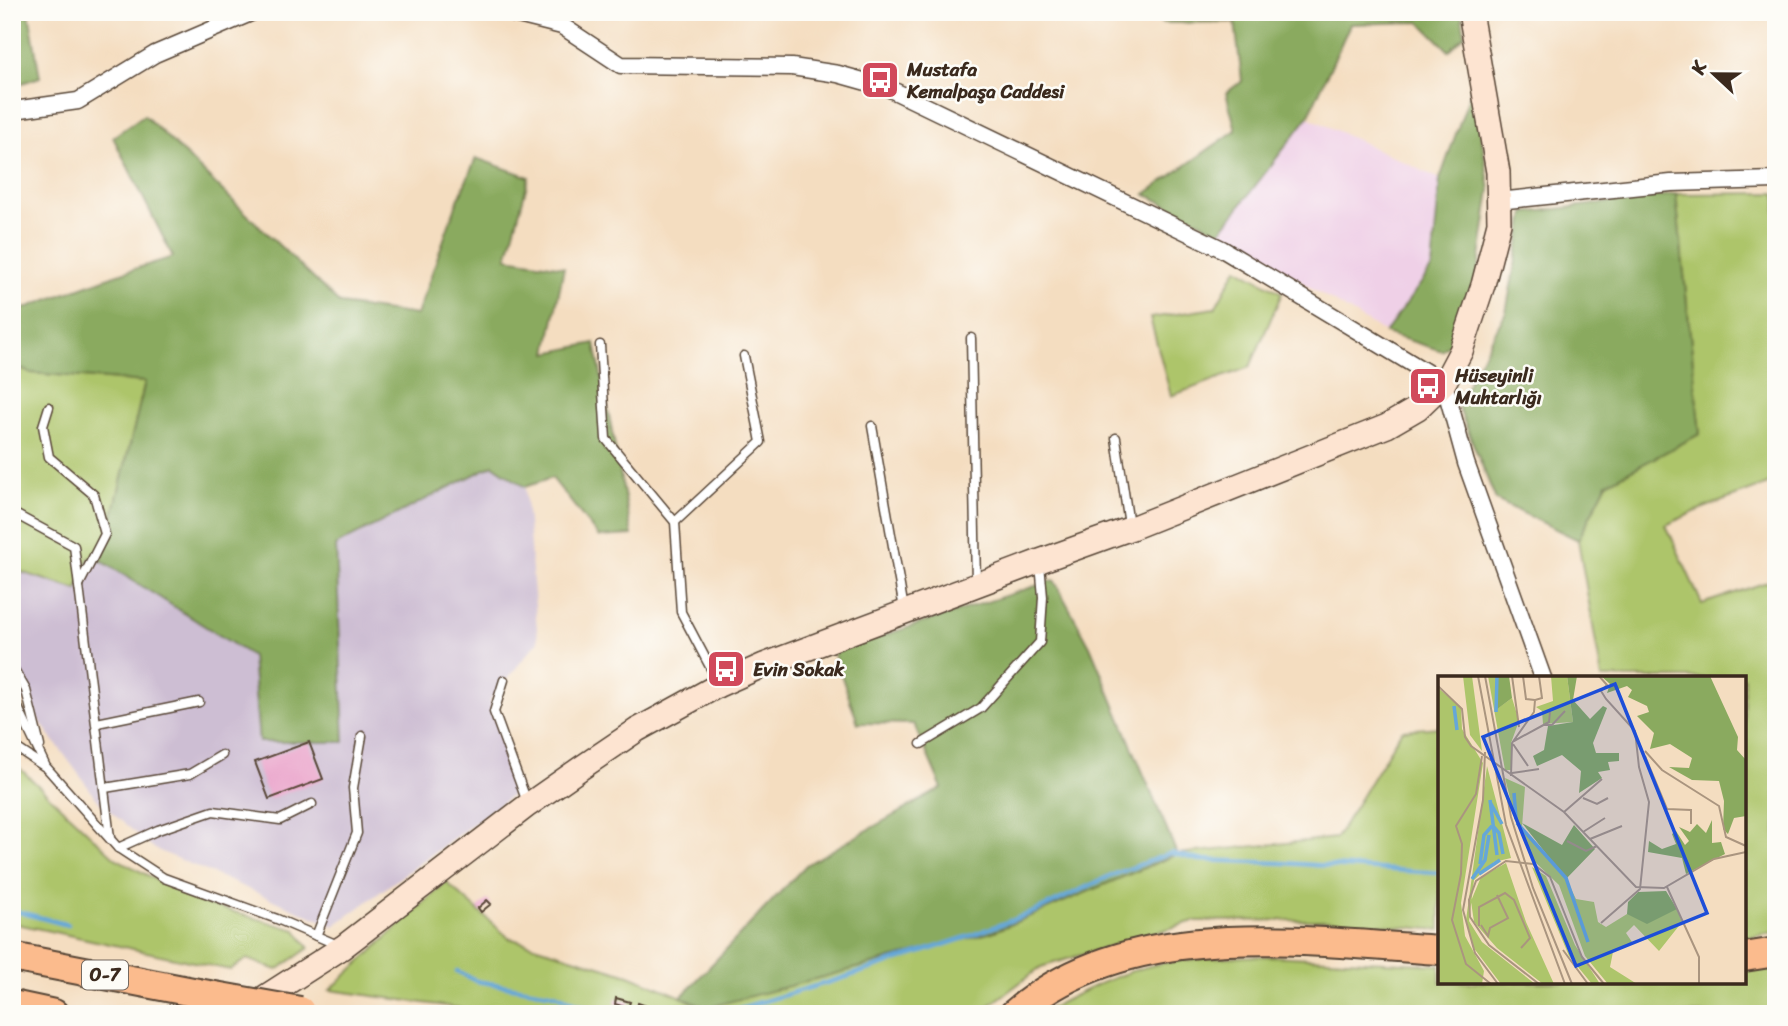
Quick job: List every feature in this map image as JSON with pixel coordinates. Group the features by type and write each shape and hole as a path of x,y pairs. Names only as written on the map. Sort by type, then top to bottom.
{"highway":[{"path":"1014,1014 1069,976 1117,959 1168,947 1254,938 1438,950"},
{"path":"1746,957 1776,952"},
{"name":"O-7","path":"12,957 309,1012"},
{"path":"12,1005 54,1014"}],"main road":[{"path":"239,1014 343,947 528,805 637,730 719,685 764,665 1129,529 1387,426 1418,408 1444,383 1461,351 1483,285 1499,223 1498,172 1470,12"}],"street":[{"path":"12,108 14,110 78,101 155,54 253,12"},
{"path":"506,12 563,19 621,65 792,66 838,74 888,88 1001,145 1222,249 1444,383 1466,463 1542,676"},
{"path":"1498,201 1671,183 1776,180"}],"lane":[{"path":"971,338 976,585"},
{"path":"600,345 606,439 675,522 681,612 719,685"},
{"path":"675,522 761,442 744,356"},
{"path":"49,407 43,426 49,457 94,495 104,534 79,585"},
{"path":"872,426 905,612"},
{"path":"1116,438 1129,529"},
{"path":"13,513 74,545 110,838"},
{"path":"920,744 981,708 1040,642 1043,597 1040,561"},
{"path":"12,666 26,690 46,767"},
{"path":"504,680 495,712 528,805"},
{"path":"12,695 46,767"},
{"path":"97,723 199,702"},
{"path":"316,936 357,833 353,788 362,736"},
{"path":"12,745 46,767 118,848 164,878 343,947"},
{"path":"105,788 190,774 222,755"},
{"path":"118,848 158,830 213,811 280,820 312,804"}],"shaded area":[{"path":"1308,117 1440,179 1432,268 1385,333 1220,232"},
{"path":"494,465 525,487 538,641 490,700 519,790 334,926 155,849 100,803 12,684 12,569 77,590 89,557 102,561 252,656 259,742 344,741 336,546"}],"green space":[{"path":"12,12 29,12 40,77 13,86"},
{"path":"1158,12 1461,12 1465,35 1449,51 1420,22 1350,24 1308,117 1220,232 1145,194 1236,130 1226,93 1242,81 1235,22 1161,23"},
{"path":"1473,85 1490,190 1470,326 1442,351 1385,333 1432,268 1440,179"},
{"path":"144,115 340,304 417,315 456,205 476,158 529,177 507,258 564,267 547,353 595,343 632,535 599,537 552,478 525,487 493,465 336,545 344,742 259,742 252,656 102,561 145,382 31,373 12,366 12,313 173,257 113,137"},
{"path":"1776,193 1776,481 1666,525 1702,604 1776,579 1776,932 1746,938 1746,676 1602,676 1578,540 1607,483 1700,433 1676,194"},
{"path":"1676,194 1700,434 1607,483 1578,540 1496,500 1457,404 1506,312 1525,213"},
{"path":"1237,268 1282,293 1250,367 1171,396 1150,318 1215,308"},
{"path":"12,366 31,373 145,382 102,561 89,558 77,590 12,569"},
{"path":"1054,580 1090,646 1177,854 992,932 706,1008 681,997 806,865 942,788 914,724 858,723 833,652"},
{"path":"1438,727 1438,930 1327,920 1194,921 1041,967 978,1014 503,1014 330,990 446,882 509,938 629,975 706,1007 992,932 1177,854 1336,838 1402,730"},
{"path":"12,761 115,858 196,901 296,930 309,948 277,970 247,959 230,970 12,923"},
{"path":"1271,956 1438,965 1438,984 1746,984 1746,971 1776,967 1776,1014 1039,1014 1082,992 1142,968 1200,959"}],"building":[{"path":"309,742 323,779 269,799 255,762"},
{"path":"487,900 491,904 481,912 478,908"},
{"path":"616,998 630,1002 628,1008 615,1004"},
{"path":"638,1003 649,1007 648,1012 637,1009"}],"waterway":[{"path":"720,1014 843,978 967,937 1036,911 1110,876 1171,853 1199,860 1438,873"},
{"path":"12,910 68,925"},
{"path":"457,971 476,981 555,994 601,1014"}],"place":[{"name":"Mustafa Kemalpaşa Caddesi","path":"880,80"},
{"name":"Hüseyinli Muhtarlığı","path":"1428,386"},
{"name":"Evin Sokak","path":"726,669"}]}
